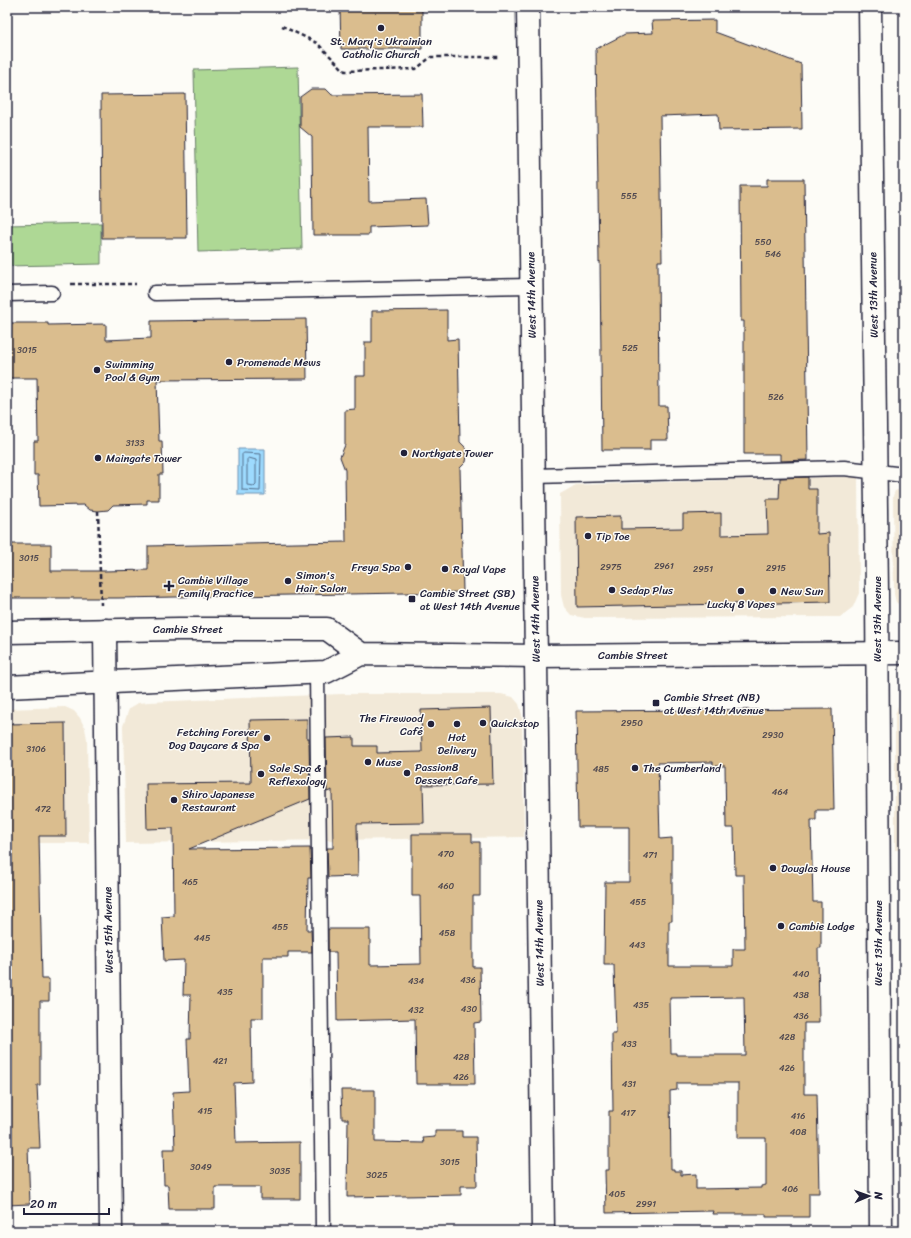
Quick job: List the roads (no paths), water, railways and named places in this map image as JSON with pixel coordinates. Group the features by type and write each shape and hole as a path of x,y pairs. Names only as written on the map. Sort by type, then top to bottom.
{"street":[{"name":"West 14th Avenue","path":"528,7 543,1231"},
{"name":"West 13th Avenue","path":"870,7 881,1231"},
{"name":"Cambie Street","path":"7,632 327,629 361,654"},
{"name":"West 15th Avenue","path":"105,630 104,681 111,1231"},
{"name":"Cambie Street","path":"7,687 104,681 326,672 361,654 536,656 904,654"}],"lane":[{"path":"155,293 531,286"},
{"path":"7,294 52,293"},
{"path":"534,476 844,468 904,475"},
{"path":"317,672 323,1231"}],"water":[{"path":"238,449 265,449 265,495 238,495"}],"place":[{"name":"St. Mary's Ukrainian Catholic Church","path":"381,28"},
{"name":"Promenade Mews","path":"229,362"},
{"name":"Swimming Pool & Gym","path":"97,370"},
{"name":"Northgate Tower","path":"404,453"},
{"name":"Maingate Tower","path":"98,458"},
{"name":"Tip Toe","path":"588,536"},
{"name":"Freya Spa","path":"408,567"},
{"name":"Royal Vape","path":"445,569"},
{"name":"Simon's Hair Salon","path":"288,581"},
{"name":"Cambie Village Family Practice","path":"169,586"},
{"name":"Sedap Plus","path":"612,590"},
{"name":"Lucky 8 Vapes","path":"741,591"},
{"name":"New Sun","path":"773,591"},
{"name":"Cambie Street (SB) at West 14th Avenue","path":"412,599"},
{"name":"Cambie Street (NB) at West 14th Avenue","path":"656,703"},
{"name":"Quickstop","path":"483,723"},
{"name":"The Firewood Café","path":"431,724"},
{"name":"Hot Delivery","path":"457,724"},
{"name":"Fetching Forever Dog Daycare & Spa","path":"267,738"},
{"name":"Muse","path":"368,762"},
{"name":"The Cumberland","path":"635,768"},
{"name":"Passion8 Dessert Cafe","path":"407,773"},
{"name":"Sole Spa & Reflexology","path":"261,774"},
{"name":"Shiro Japanese Restaurant","path":"174,800"},
{"name":"Douglas House","path":"773,868"},
{"name":"Cambie Lodge","path":"781,926"}]}
